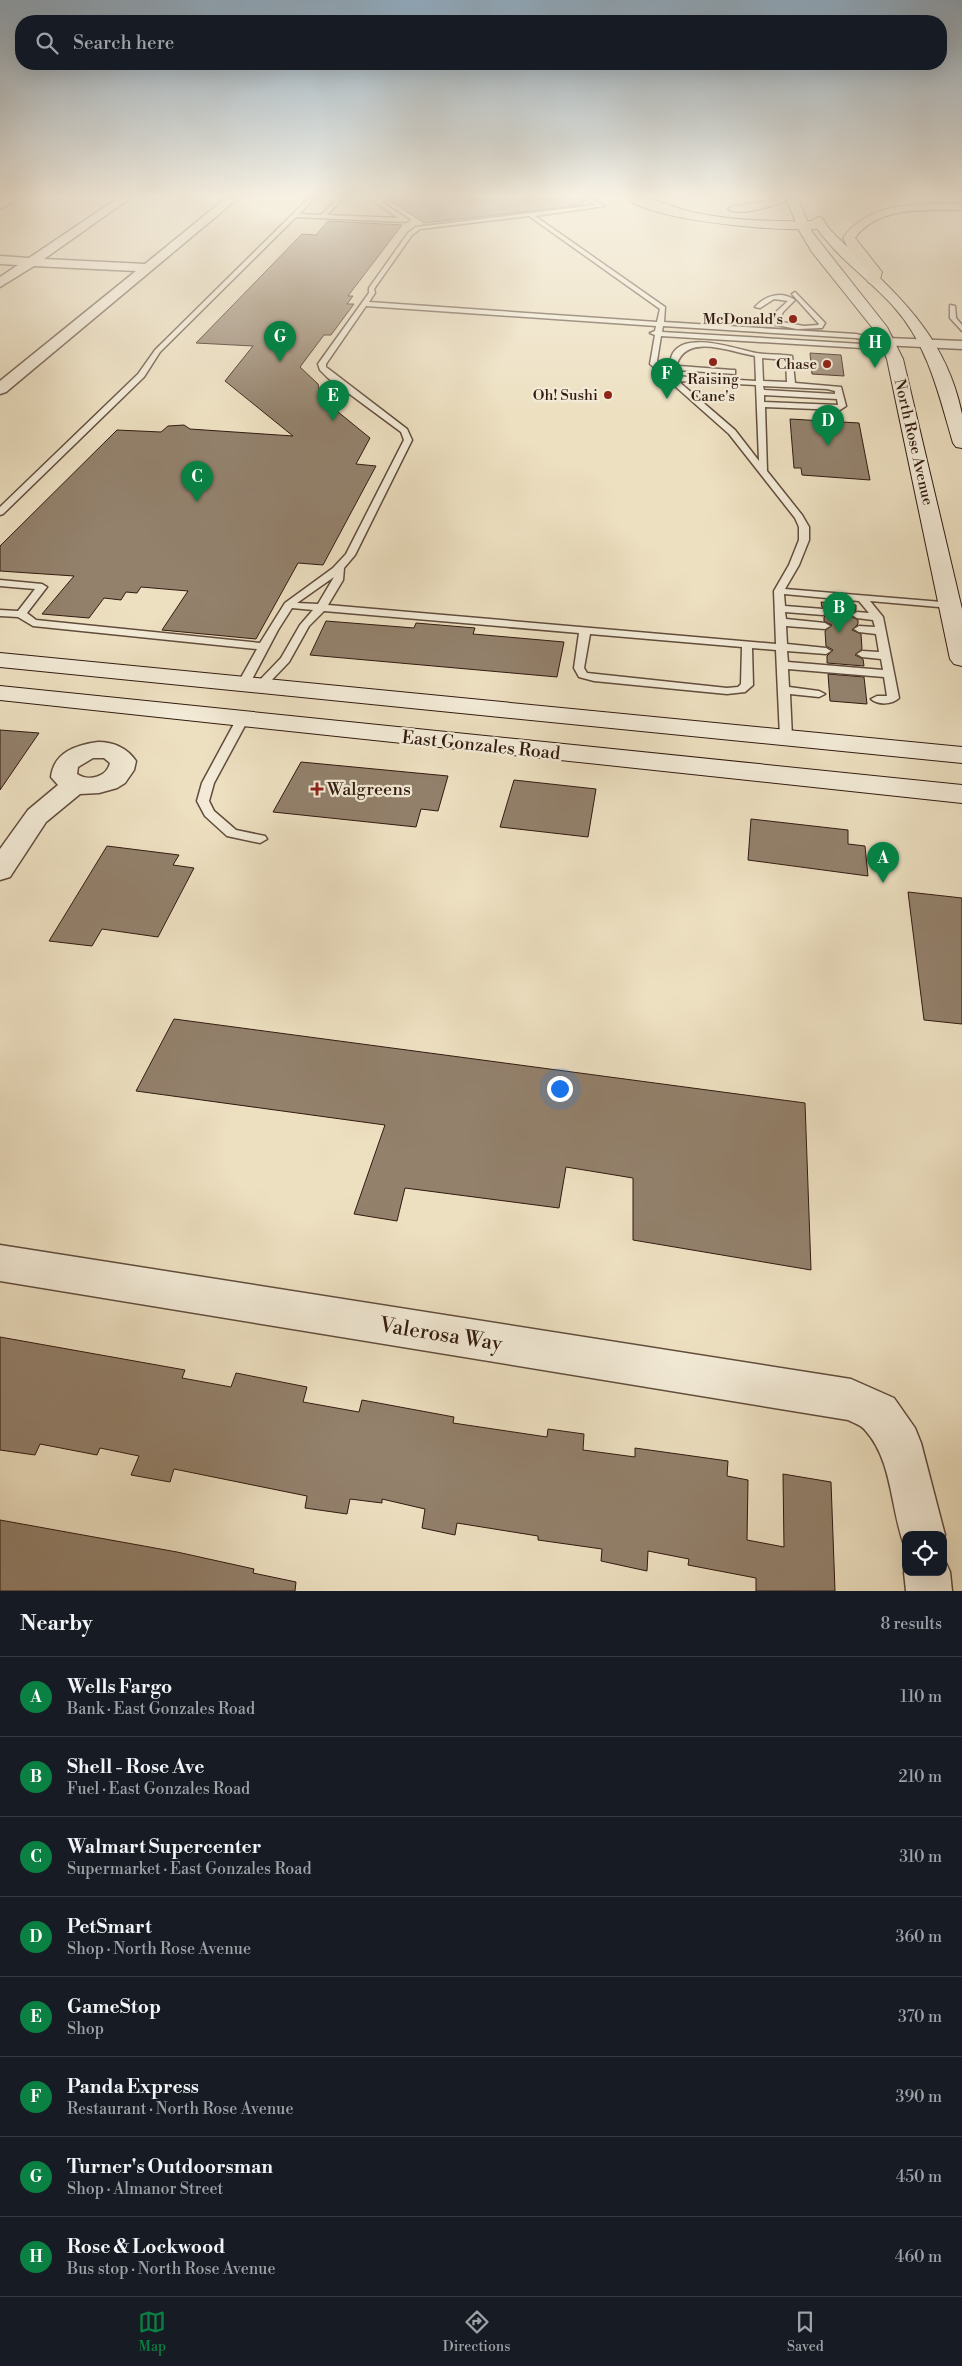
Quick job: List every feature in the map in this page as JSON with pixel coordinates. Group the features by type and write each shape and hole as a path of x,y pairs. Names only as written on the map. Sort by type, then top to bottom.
{"highway":[{"path":"872,268 875,272 874,280"}],"main road":[{"name":"North Rose Avenue","path":"832,268 882,330 895,359 962,659"},
{"path":"862,268 898,303 927,344 934,358 962,443"},
{"path":"0,660 962,755"},
{"path":"7,694 64,687 203,698 234,698 256,693 253,684"},
{"name":"East Gonzales Road","path":"7,694 962,794"},
{"path":"242,720 249,710 262,706 402,716 497,708"}],"street":[{"path":"0,283 22,268"},
{"path":"0,389 147,268"},
{"path":"887,342 962,346"},
{"path":"0,870 37,816 74,785"},
{"name":"Valerosa Way","path":"0,1262 850,1400 879,1413 900,1443 921,1531"},
{"path":"927,1576 929,1591"}],"lane":[{"path":"0,512 141,375 157,351 242,268"},
{"path":"253,684 285,660 304,625 321,608 338,580 340,570 363,531 408,440 404,431 322,368 322,364 364,304 386,268"},
{"path":"607,268 663,308 653,362 732,432 799,517 804,527 804,540 794,565 779,591 786,737"},
{"path":"758,320 809,328 820,327 823,324 795,294"},
{"path":"758,330 758,304 765,298 792,300 780,311 777,319 779,324"},
{"path":"364,304 660,325 856,336 887,342"},
{"path":"952,306 953,318 962,330"},
{"path":"575,318 659,334 862,346 887,342"},
{"path":"740,372 677,368 673,364 673,358 677,351 684,346 703,345 723,347 758,356 789,358 792,384"},
{"path":"758,356 764,471"},
{"path":"750,373 759,378"},
{"path":"671,378 759,378 838,389 841,400 760,398"},
{"path":"253,684 264,647 289,605 340,570"},
{"path":"0,583 42,586 21,614"},
{"path":"779,591 950,605"},
{"path":"861,597 878,616 893,698 890,700 877,699"},
{"path":"289,605 826,651"},
{"path":"780,609 823,612"},
{"path":"0,612 21,614 33,623 264,647"},
{"path":"857,615 878,616"},
{"path":"780,622 825,626"},
{"path":"859,629 880,631"},
{"path":"585,630 579,668 583,675 594,678 728,691 741,690 747,685 746,644"},
{"path":"862,654 885,656"},
{"path":"782,665 889,674"},
{"path":"784,690 820,694"},
{"path":"242,720 208,783 203,801 209,813 232,833 260,839"}],"building":[{"path":"269,268 369,268 348,296 353,296 347,304 354,304 331,335 324,335 300,367 318,384 321,398 370,438 356,464 376,466 323,565 298,563 256,639 162,630 188,591 141,587 137,593 126,592 121,600 104,598 89,618 42,614 74,576 0,571 0,546 117,430 161,432 168,426 184,425 190,429 293,436 225,381 253,346 196,343"},
{"name":"Chase","path":"810,353 841,355 844,376 812,374"},
{"path":"790,419 859,423 870,480 802,475 801,468 794,468"},
{"path":"821,602 856,605 856,610 850,616 858,620 858,624 852,630 861,634 862,649 855,655 863,659 864,666 827,663 827,656 833,650 826,646 825,631 832,625 824,621 824,617 830,611 822,607"},
{"path":"326,621 414,628 416,623 475,628 473,634 564,642 557,677 310,655"},
{"path":"828,674 864,677 867,704 830,701"},
{"path":"0,730 39,733 0,790"},
{"path":"301,762 448,776 438,811 421,809 416,827 273,812"},
{"path":"514,780 596,789 588,837 500,827"},
{"path":"751,819 848,830 848,844 865,846 868,876 748,860"},
{"path":"107,846 179,855 173,865 194,868 158,937 102,929 92,946 49,941"},
{"path":"908,892 962,898 962,1024 924,1020"},
{"path":"174,1019 805,1103 811,1270 633,1240 633,1178 566,1167 559,1208 405,1188 397,1221 354,1214 385,1125 136,1091"},
{"path":"0,1337 185,1370 182,1378 231,1387 236,1373 307,1387 303,1402 359,1412 362,1400 454,1417 453,1423 547,1437 548,1429 584,1434 583,1450 635,1457 635,1448 728,1461 727,1476 748,1480 747,1540 784,1547 783,1474 831,1482 835,1591 756,1591 756,1578 688,1565 689,1559 648,1551 647,1571 601,1561 602,1549 538,1540 538,1536 457,1523 455,1535 422,1528 425,1509 382,1499 382,1503 350,1499 347,1514 305,1508 307,1496 174,1469 170,1482 131,1475 139,1456 100,1448 97,1455 40,1444 35,1455 0,1450"},
{"path":"0,1520 177,1552 254,1569 253,1573 296,1582 295,1591 0,1591"}],"place":[{"name":"McDonald's","path":"793,319"},
{"name":"Turner's Outdoorsman","path":"280,362"},
{"name":"Raising Cane's","path":"713,362"},
{"name":"Chase","path":"827,364"},
{"name":"Rose & Lockwood","path":"875,368"},
{"name":"Oh! Sushi","path":"608,395"},
{"name":"Panda Express","path":"667,399"},
{"name":"GameStop","path":"333,421"},
{"name":"PetSmart","path":"828,446"},
{"name":"Walmart Supercenter","path":"197,502"},
{"name":"Shell - Rose Ave","path":"839,633"},
{"name":"Walgreens","path":"317,789"},
{"name":"Wells Fargo","path":"883,883"}]}
